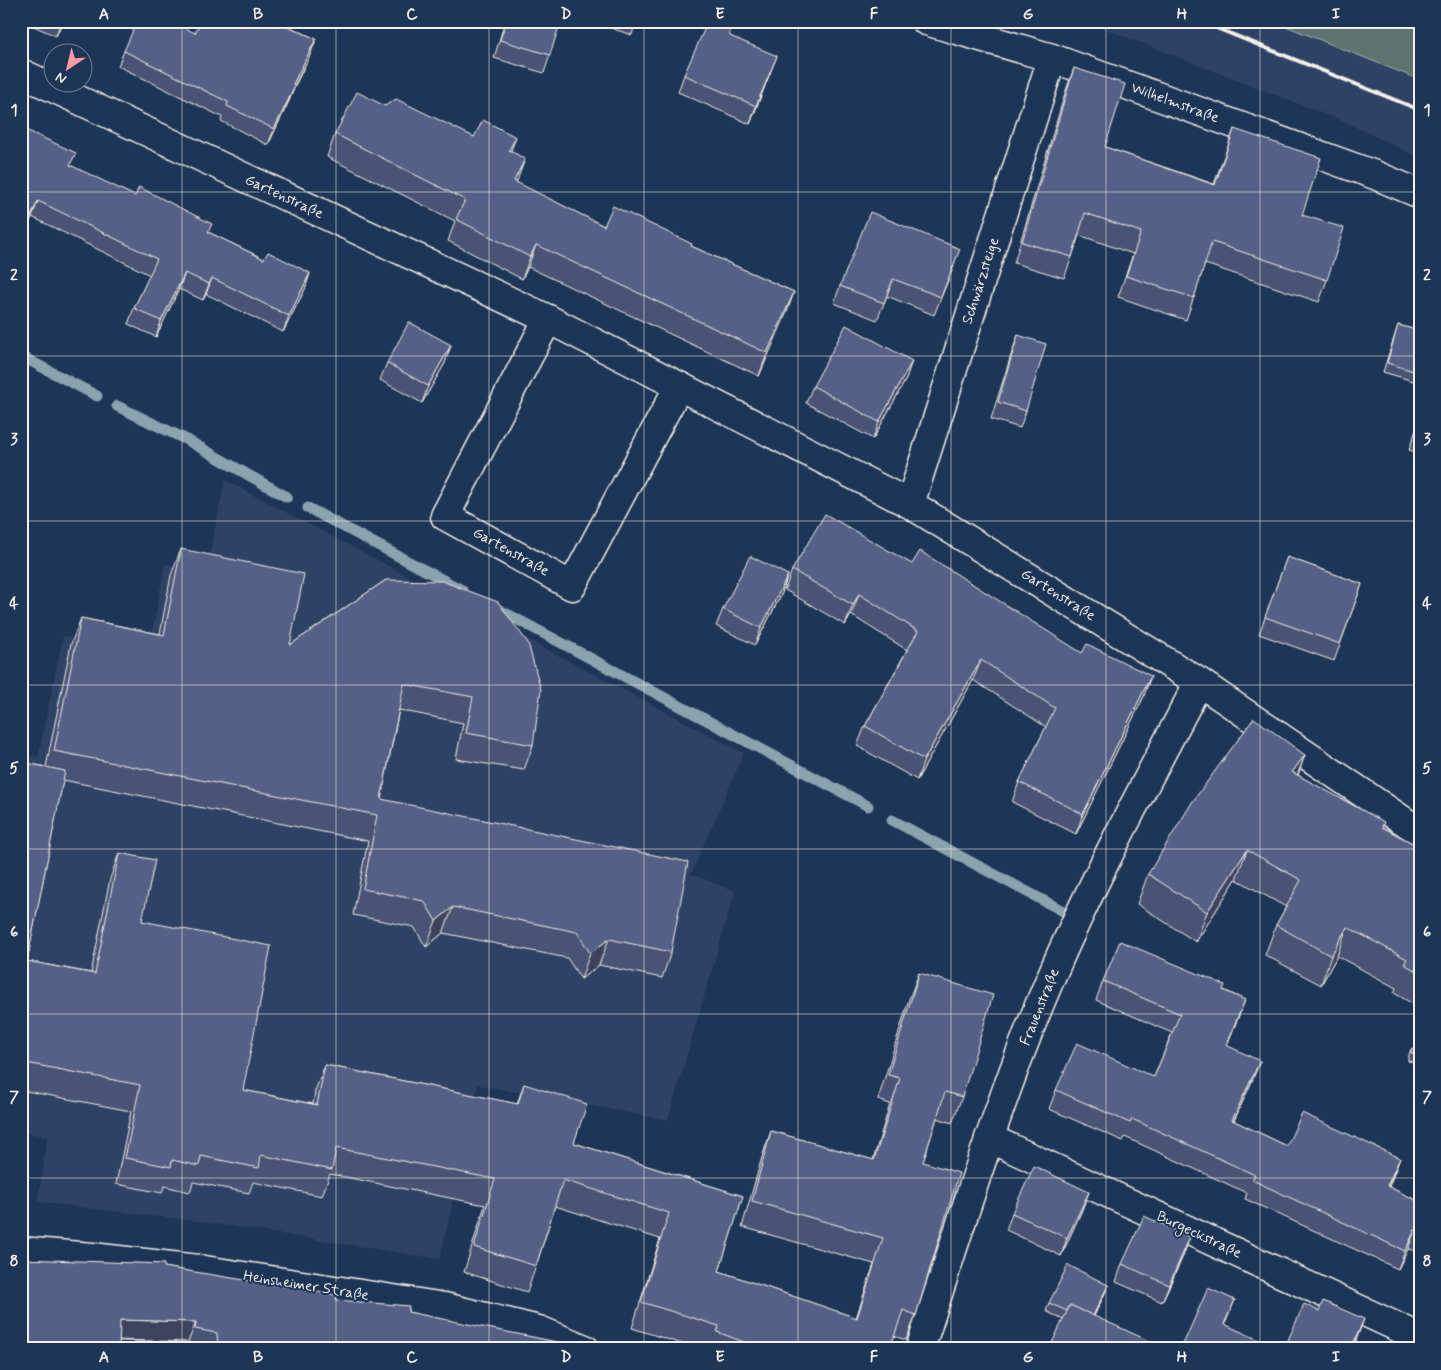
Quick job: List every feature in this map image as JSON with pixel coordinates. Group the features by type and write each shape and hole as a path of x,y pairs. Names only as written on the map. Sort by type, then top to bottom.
{"street":[{"name":"Wilhelmstraße","path":"926,21 1052,58 1375,175 1420,194"},
{"name":"Schwärzsteige","path":"910,504 1052,58"},
{"name":"Gartenstraße","path":"21,73 548,319 910,504 1199,682 1420,832"},
{"name":"Gartenstraße","path":"548,319 445,516 572,586 679,386"},
{"name":"Frauenstraße","path":"920,1349 989,1138 1042,997 1086,899 1199,682"},
{"name":"Burgeckstraße","path":"989,1138 1408,1332"},
{"name":"Heinsheimer Straße","path":"21,1251 198,1269 444,1308 539,1330 585,1349"}],"shaded area":[{"path":"1085,21 1273,21 1420,80 1420,158 1345,122"},
{"path":"225,480 744,753 691,874 735,891 668,1120 478,1085 440,1259 210,1223 38,1202 47,1137 21,1131 21,754 38,757 63,636 148,654 165,564 206,571"}],"green space":[{"path":"1273,21 1420,21 1420,80"}],"building":[{"path":"137,21 171,21 195,33 201,21 285,21 283,24 316,39 293,84 295,86 274,129 227,106 228,102 124,51"},
{"path":"506,21 555,21 560,23 550,55 500,40"},
{"path":"708,21 729,21 730,36 777,56 756,106 684,75"},
{"path":"1074,68 1125,84 1105,147 1215,185 1234,129 1321,158 1302,215 1344,228 1327,280 1212,242 1194,298 1126,276 1141,232 1085,213 1072,257 1022,242"},
{"path":"357,92 385,106 396,99 474,137 483,120 516,137 509,150 525,159 514,181 604,226 613,206 692,244 691,246 794,292 767,353 536,245 530,257 456,219 465,200 335,134"},
{"path":"26,130 76,153 70,165 135,196 139,187 212,224 208,232 264,259 268,252 310,273 289,316 212,278 209,284 185,273 161,321 134,308 157,259 38,201 25,229 21,228 21,141"},
{"path":"870,212 960,249 941,297 893,279 884,303 840,286"},
{"path":"409,322 451,345 428,386 387,363"},
{"path":"846,325 912,361 879,422 813,386"},
{"path":"1398,325 1420,331 1420,373 1387,363"},
{"path":"1018,335 1046,344 1026,411 998,402"},
{"path":"1420,420 1420,434 1416,432"},
{"path":"825,514 912,564 920,551 1082,653 1087,644 1151,676 1083,814 1019,782 1055,708 981,660 924,760 865,726 918,631 859,594 853,605 792,570"},
{"path":"181,549 304,574 290,645 386,580 442,581 498,602 528,643 541,690 533,745 466,733 473,697 404,684 381,799 688,862 671,952 609,939 590,953 577,932 453,907 436,921 424,901 363,889 377,815 54,751 81,618 164,635"},
{"path":"750,556 788,575 761,628 723,609"},
{"path":"1287,557 1362,584 1340,644 1265,617"},
{"path":"1254,718 1305,755 1292,772 1384,822 1382,827 1420,847 1420,973 1404,964 1407,959 1347,927 1331,956 1276,925 1301,880 1247,850 1207,912 1148,874 1193,801"},
{"path":"21,762 65,771 27,961 95,974 119,853 155,860 142,921 271,946 243,1090 317,1105 325,1065 518,1104 524,1084 587,1104 574,1143 743,1196 719,1271 857,1318 883,1238 752,1201 771,1131 874,1160 900,1078 888,1075 919,973 993,995 962,1097 945,1092 923,1162 959,1173 916,1315 903,1310 890,1349 763,1349 717,1332 719,1326 641,1302 669,1213 563,1180 536,1266 474,1247 495,1179 336,1148 332,1170 261,1155 259,1168 201,1156 199,1166 172,1160 171,1167 125,1158 140,1085 21,1062"},
{"path":"1120,941 1225,985 1223,990 1245,1000 1226,1045 1260,1061 1232,1120 1287,1146 1302,1113 1400,1158 1387,1186 1420,1202 1420,1231 1415,1230 1405,1251 1252,1180 1255,1175 1132,1119 1130,1123 1056,1090 1077,1043 1154,1077 1180,1014 1103,981"},
{"path":"1420,1048 1420,1054 1411,1053 1411,1049"},
{"path":"1034,1166 1089,1192 1067,1238 1012,1213"},
{"path":"1144,1216 1190,1237 1169,1285 1122,1264"},
{"path":"21,1259 164,1264 164,1267 337,1295 336,1300 409,1306 408,1312 577,1346 577,1349 218,1349 217,1333 195,1329 196,1322 120,1320 119,1349 21,1349"},
{"path":"1068,1265 1108,1285 1093,1316 1070,1305 1067,1311 1049,1303"},
{"path":"1208,1288 1235,1300 1224,1324 1279,1349 1181,1349"},
{"path":"1323,1301 1364,1319 1351,1349 1284,1349 1304,1304 1319,1311"},
{"path":"1070,1305 1167,1349 1049,1349"}],"waterway":[{"path":"21,356 97,396"},
{"path":"117,406 187,440 287,497"},
{"path":"308,508 462,590"},
{"path":"494,607 868,806"},
{"path":"892,820 1063,911"}],"railway":[{"path":"1199,21 1420,110"}]}
